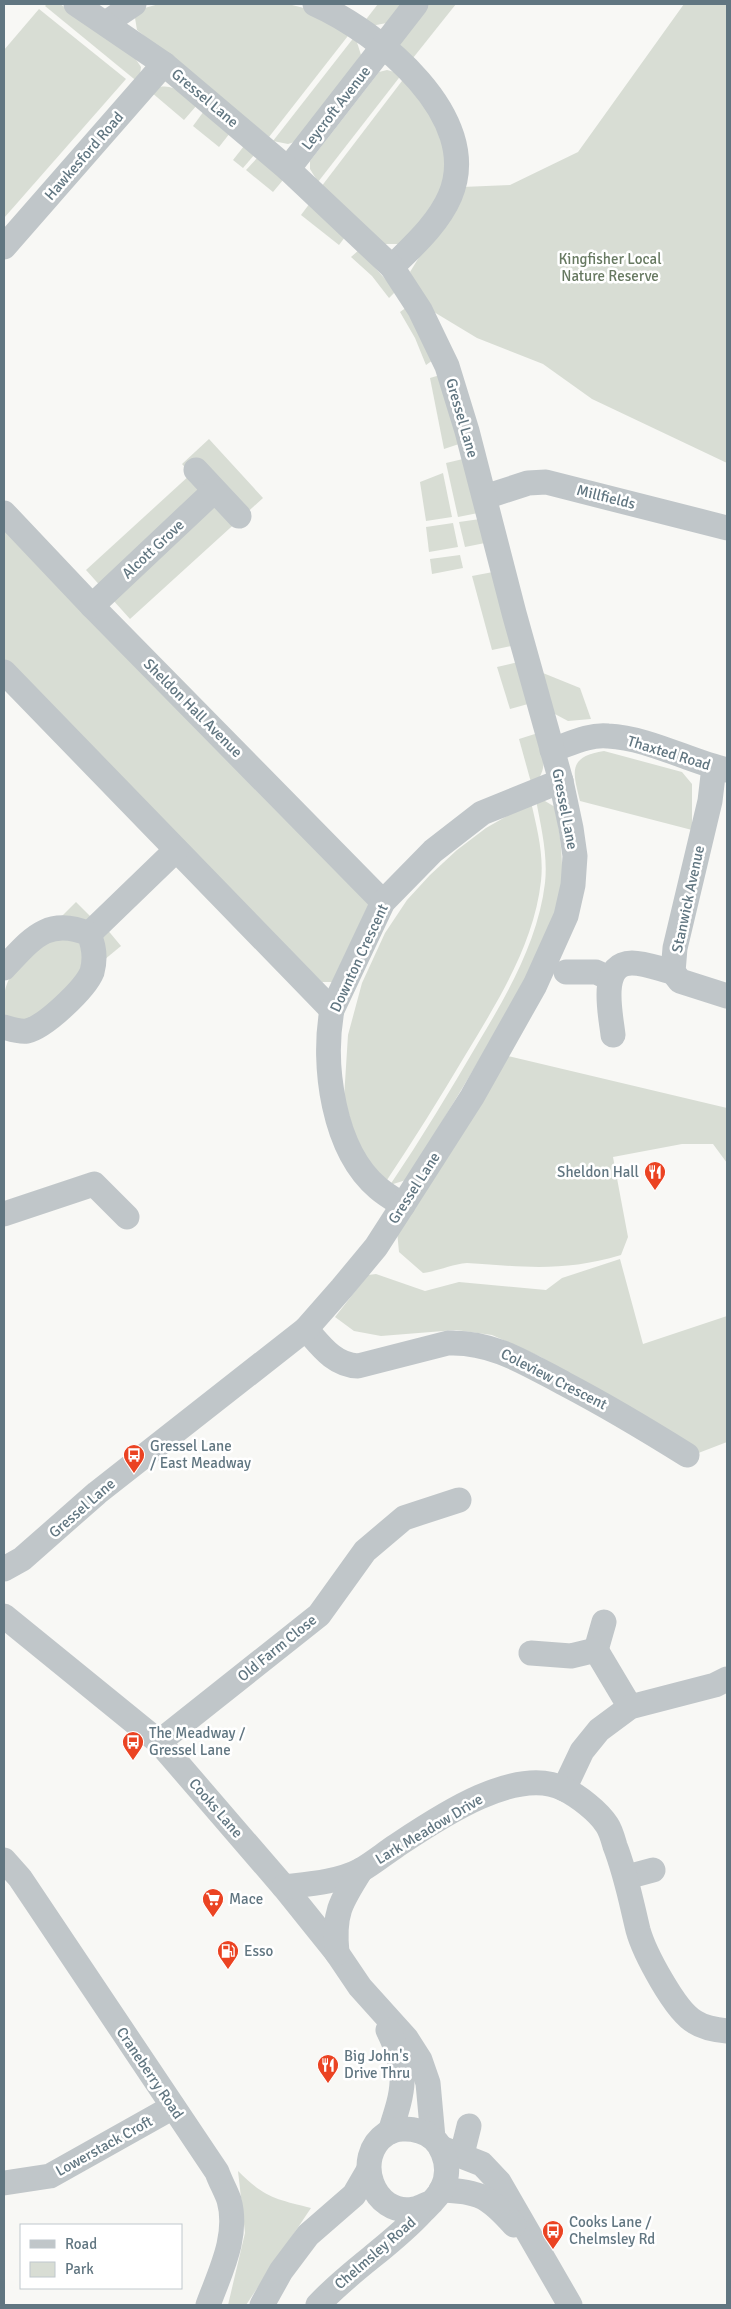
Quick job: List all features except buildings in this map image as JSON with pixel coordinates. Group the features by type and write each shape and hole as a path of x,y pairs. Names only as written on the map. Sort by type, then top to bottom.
{"street":[{"name":"Gressel Lane","path":"4,1570 22,1559 97,1493 306,1328 376,1247 472,1097 526,1002 566,916 573,886 575,856 561,781 514,613 485,497 447,366 420,310 392,267 288,169 164,64 76,4"},
{"path":"106,23 134,4"},
{"path":"315,4 337,14 384,47 408,68 444,118 455,142 457,169 450,196 425,234 392,267"},
{"name":"Leycroft Avenue","path":"288,169 416,4"},
{"name":"Hawkesford Road","path":"4,247 164,64"},
{"path":"196,470 239,516"},
{"name":"Millfields","path":"485,497 528,483 546,482 727,528"},
{"name":"Alcott Grove","path":"92,606 214,491"},
{"name":"Sheldon Hall Avenue","path":"4,513 92,606 383,902"},
{"path":"4,672 332,1010"},
{"name":"Thaxted Road","path":"552,750 584,738 608,736 639,741 720,768"},
{"name":"Stanwick Avenue","path":"720,768 710,801 676,948 674,972 680,981 727,996"},
{"name":"Downton Crescent","path":"403,1205 377,1188 359,1166 344,1138 329,1075 329,1028 332,1010 383,902 433,851 482,813 561,781"},
{"path":"88,934 176,850"},
{"path":"4,968 40,933 50,929 68,927 88,934 93,946 94,959 86,983 42,1024 24,1031 4,1027"},
{"path":"613,1035 609,978 617,969 630,963 674,972"},
{"path":"566,972 596,972 609,978"},
{"path":"4,1214 94,1184 127,1217"},
{"name":"Coleview Crescent","path":"306,1328 321,1347 338,1362 347,1366 358,1366 448,1343 463,1342 486,1346 507,1353 621,1413 687,1455"},
{"name":"Old Farm Close","path":"159,1742 319,1615 365,1552 404,1518 459,1500"},
{"name":"Cooks Lane","path":"4,1616 159,1742 284,1887 378,2008 406,2038 420,2060 428,2082 445,2147 447,2168 437,2196"},
{"path":"604,1622 596,1650 630,1707"},
{"path":"531,1653 571,1656 596,1650"},
{"path":"564,1789 582,1751 599,1730 630,1707 715,1685 727,1679"},
{"name":"Lark Meadow Drive","path":"284,1887 317,1883 361,1870 397,1845 464,1805 496,1790 527,1781 545,1782 564,1789 598,1814 607,1826 627,1877 639,1932 653,1963 678,2008 694,2022 727,2032"},
{"name":"Craneberry Road","path":"4,1860 20,1878 173,2107 216,2172 229,2200 232,2225 228,2251 208,2305"},
{"name":"Lark Meadow Drive","path":"337,1953 335,1930 338,1912 343,1898 361,1870"},
{"path":"627,1877 653,1870"},
{"name":"Cooks Lane","path":"368,2171 373,2149 390,2132 402,2098 404,2078 397,2048 378,2008"},
{"name":"Lowerstack Croft","path":"4,2183 50,2176 173,2107"},
{"path":"445,2147 469,2126"},
{"path":"390,2132 403,2129 416,2130 445,2147 482,2164 499,2182 570,2305"},
{"path":"368,2171 375,2191 381,2198 398,2209 414,2209 437,2196 467,2191 483,2196 498,2207 535,2247"},
{"path":"262,2305 281,2271 308,2235 354,2195 368,2171"},
{"name":"Chelmsley Road","path":"318,2305 333,2289 411,2224 437,2196"}],"green space":[{"path":"47,4 60,4 133,55 141,67 139,83 45,6"},
{"path":"159,4 288,4 308,9 351,32 269,137 137,30 135,18 141,9"},
{"path":"378,4 406,4 392,22 371,26 364,22"},
{"path":"428,4 456,4 413,58 395,45"},
{"name":"Kingfisher Local Nature Reserve","path":"684,4 727,4 727,463 592,399 543,364 477,338 424,306 410,272 462,187 510,185 578,152"},
{"path":"39,9 126,79 4,218 4,50"},
{"path":"355,36 361,55 301,140 288,144 273,141"},
{"path":"387,70 402,74 318,182 310,169 310,161 379,72"},
{"path":"405,77 430,109 447,144 444,192 402,244 384,244 321,187"},
{"path":"160,87 175,89 197,105 184,120 151,92"},
{"path":"204,111 230,133 219,147 193,126"},
{"path":"244,146 255,154 243,168 233,160"},
{"path":"258,157 283,180 273,192 246,170"},
{"path":"310,203 345,237 339,245 301,215"},
{"path":"359,250 396,291 389,298 372,276 351,257"},
{"path":"407,307 433,360 426,365 415,338 400,312"},
{"path":"440,375 459,444 444,449 430,378"},
{"path":"209,439 263,498 130,619 86,570 191,474 182,464"},
{"path":"463,459 478,513 458,517 446,463"},
{"path":"443,473 452,517 426,521 420,482"},
{"path":"480,519 485,543 465,547 459,522"},
{"path":"4,521 370,902 332,982 322,982 228,893 4,660"},
{"path":"453,523 458,547 429,552 426,527"},
{"path":"460,555 463,568 432,574 430,559"},
{"path":"493,572 511,646 492,650 472,576"},
{"path":"518,662 528,704 510,709 497,667"},
{"path":"543,673 580,688 591,719 568,721 553,713"},
{"path":"538,733 544,761 541,774 532,786 519,739"},
{"path":"604,751 682,772 692,784 692,830 580,801 575,774 578,762 584,757"},
{"path":"536,800 545,801 555,807 558,821 562,863 561,892 550,930 540,952 486,1049 406,1180 390,1185 435,1115 489,1024 511,986 529,946 541,904 546,873 544,841"},
{"path":"531,802 539,841 542,871 537,904 523,949 502,993 385,1183 362,1158 344,1098 348,1035 362,983 385,933 407,900 430,875 457,850 486,828"},
{"path":"76,902 93,919 85,921 62,916"},
{"path":"106,928 121,946 104,960 103,933"},
{"path":"53,938 83,942 84,959 75,984 27,1021 4,1016 6,988 15,969"},
{"path":"508,1056 727,1108 727,1163 713,1144 682,1144 613,1157 628,1237 621,1255 581,1264 544,1267 467,1263 423,1273 399,1252 397,1231"},
{"path":"620,1259 643,1344 727,1316 727,1442 688,1457 541,1357 492,1335 456,1330 381,1336 354,1331 335,1317 368,1275 376,1274 425,1291 459,1282 546,1290 562,1278"},
{"path":"238,2171 264,2192 311,2208 246,2305 228,2305 245,2233"}],"place":[{"name":"Sheldon Hall","path":"655,1191"},
{"name":"Gressel Lane / East Meadway","path":"134,1474"},
{"name":"The Meadway / Gressel Lane","path":"133,1761"},
{"name":"Mace","path":"213,1918"},
{"name":"Esso","path":"228,1970"},
{"name":"Big John's Drive Thru","path":"328,2084"},
{"name":"Cooks Lane / Chelmsley Rd","path":"553,2250"}]}
